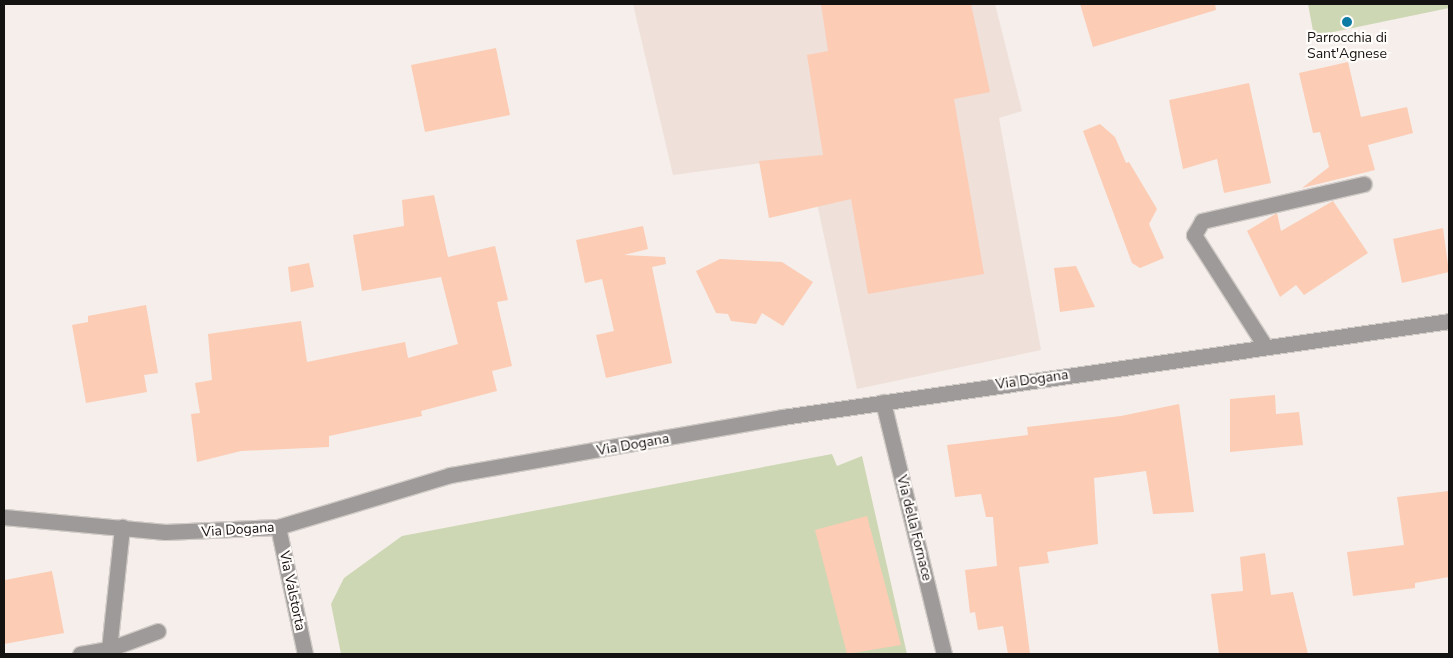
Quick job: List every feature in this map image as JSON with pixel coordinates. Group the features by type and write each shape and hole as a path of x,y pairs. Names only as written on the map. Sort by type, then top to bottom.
{"street":[{"path":"1265,346 1194,235 1202,221 1364,184"},
{"name":"Via Dogana","path":"4,517 221,533 278,528 450,475 884,402 1449,321"},
{"name":"Via della Fornace","path":"884,402 944,654"},
{"path":"109,649 122,527"},
{"name":"Via Valstorta","path":"278,528 305,654"},
{"path":"80,654 109,649 158,631"}],"shaded area":[{"path":"633,4 995,4 1022,111 999,118 1041,350 857,389 807,157 673,175"}],"green space":[{"name":"Parrocchia di Sant'Agnese","path":"1308,4 1449,4 1449,8 1314,36"},
{"path":"832,454 837,466 862,456 907,654 341,654 331,604 344,578 402,536"}],"building":[{"path":"821,4 971,4 990,92 954,99 984,274 868,294 851,199 769,218 759,161 823,155 807,55 828,51"},
{"path":"1080,4 1215,4 1216,10 1093,47"},
{"path":"496,48 510,115 425,132 411,65"},
{"path":"1348,62 1361,117 1407,107 1413,133 1368,145 1375,170 1302,188 1329,167 1320,132 1313,133 1299,73"},
{"path":"1249,83 1271,183 1224,193 1217,159 1183,169 1169,100"},
{"path":"1100,124 1115,137 1126,163 1129,162 1157,209 1149,224 1164,258 1140,268 1132,263 1083,131"},
{"path":"434,195 448,257 495,246 508,300 497,302 512,366 492,371 497,391 421,411 422,416 329,436 329,447 241,451 197,462 191,414 200,413 195,383 212,380 208,334 301,321 307,362 405,342 408,358 458,344 441,277 362,291 353,235 404,226 402,200"},
{"path":"1333,201 1368,253 1304,295 1296,285 1280,297 1247,231 1277,213 1281,231"},
{"path":"643,226 648,249 624,255 665,257 666,264 652,267 672,363 606,378 596,335 614,331 602,279 585,283 576,240"},
{"path":"1443,228 1449,272 1402,283 1393,239"},
{"path":"720,259 782,262 813,282 783,326 762,313 756,324 731,321 728,314 716,313 696,271"},
{"path":"309,263 314,287 291,292 288,267"},
{"path":"1076,266 1095,307 1060,312 1054,268"},
{"path":"146,305 158,373 144,375 147,392 86,403 72,325 88,322 88,316"},
{"path":"1275,395 1276,414 1299,412 1303,445 1230,452 1230,399"},
{"path":"1179,404 1194,512 1153,514 1146,471 1094,478 1098,544 1047,552 1049,563 1019,567 1030,654 1008,654 1003,626 978,630 975,612 970,613 965,570 997,566 993,517 986,517 981,494 955,497 947,445 1028,435 1027,427 1121,416"},
{"path":"1449,491 1449,577 1415,583 1415,588 1353,596 1347,552 1404,545 1397,497"},
{"path":"867,516 901,645 847,654 815,530"},
{"path":"1265,553 1271,595 1293,592 1308,654 1219,654 1211,594 1243,591 1240,557"},
{"path":"52,571 64,633 4,644 5,580"}],"place":[{"name":"Parrocchia di Sant'Agnese","path":"1347,22"}]}
